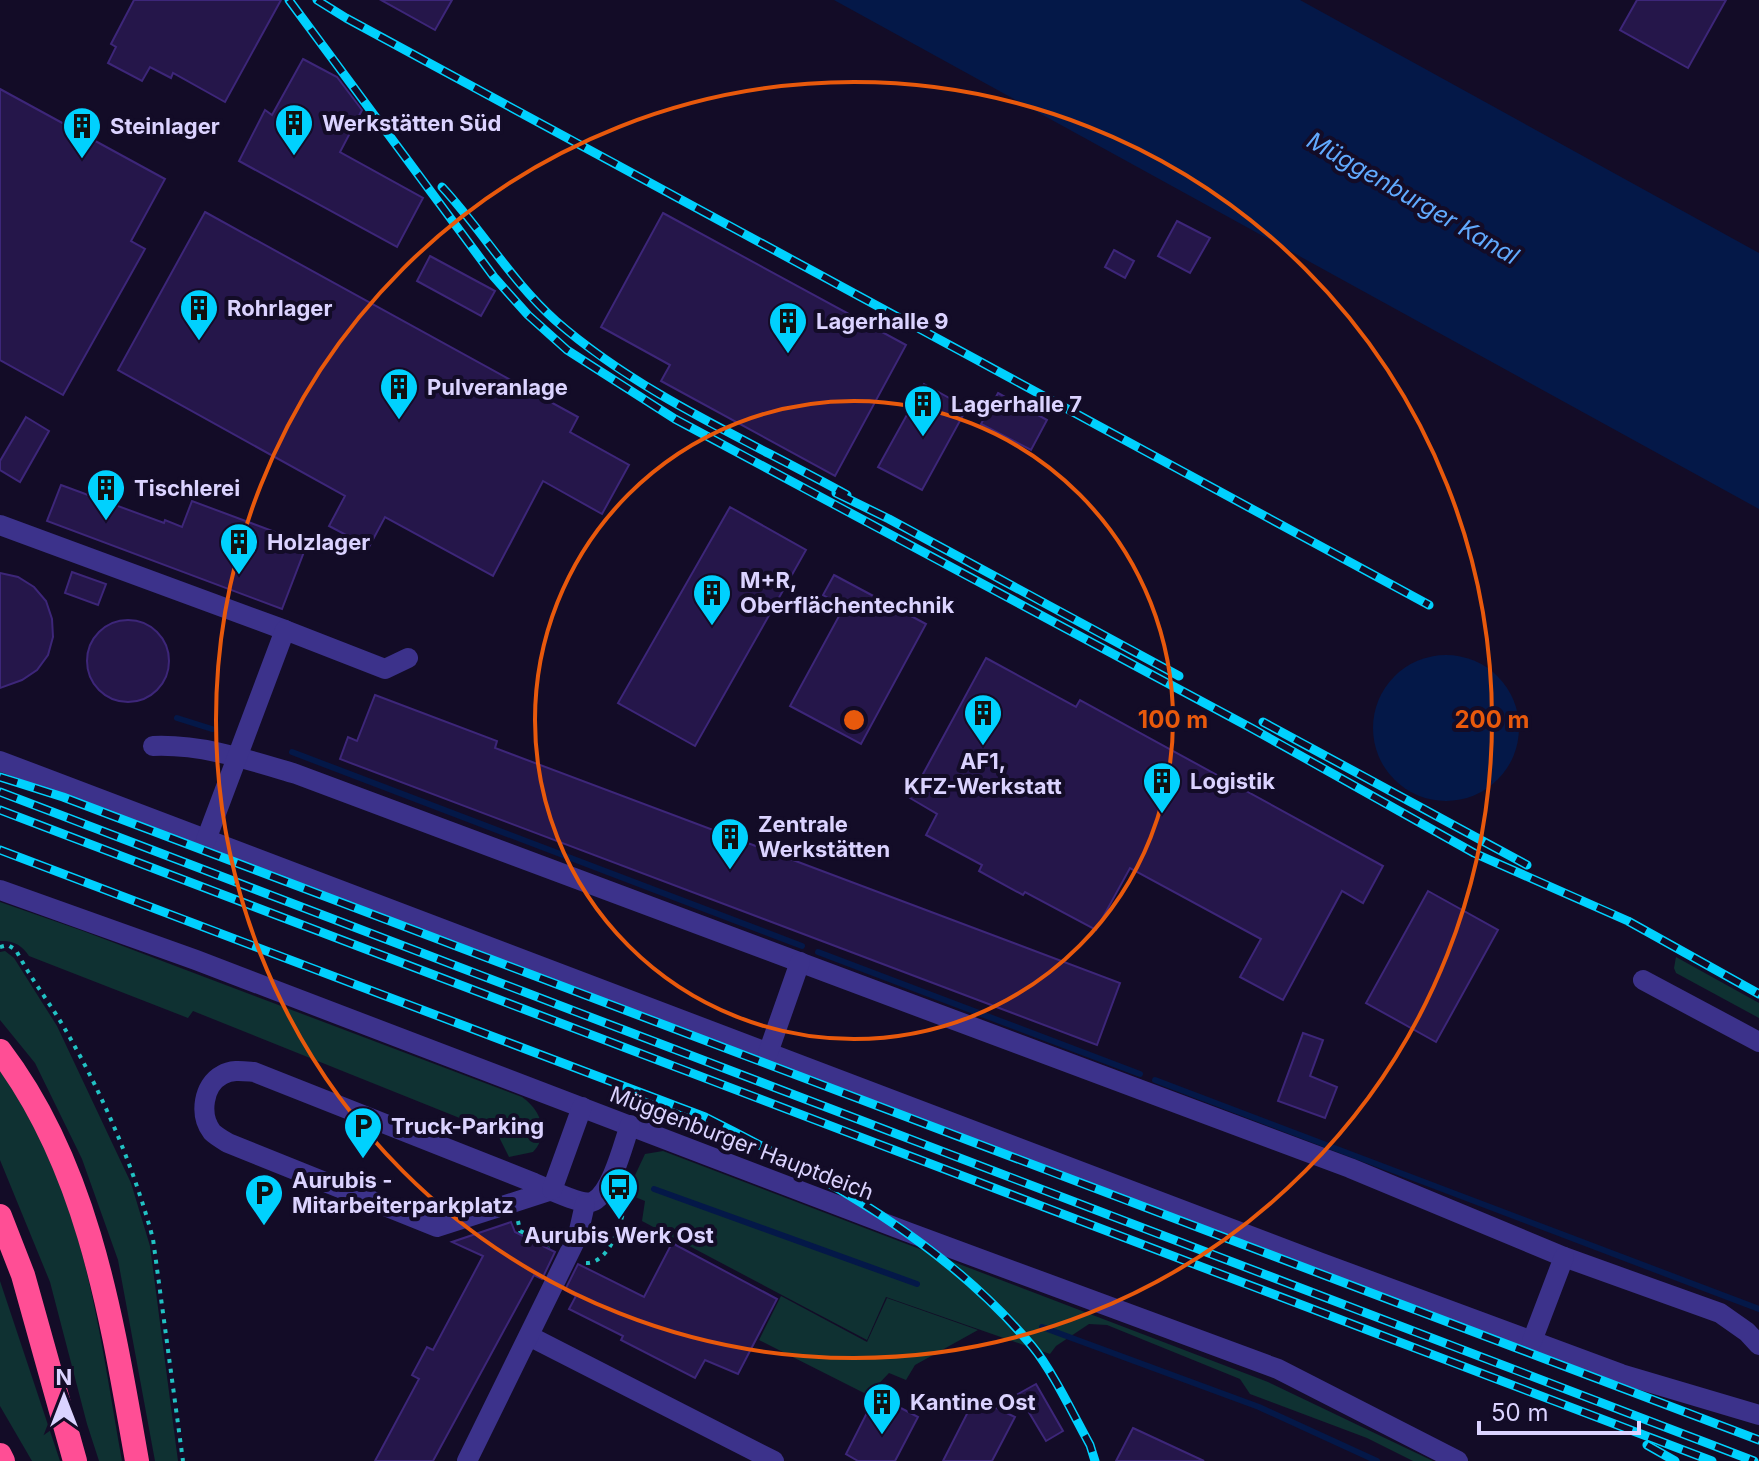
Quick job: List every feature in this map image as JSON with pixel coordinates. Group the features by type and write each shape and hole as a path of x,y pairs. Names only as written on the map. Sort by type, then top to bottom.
{"highway":[{"path":"0,1051 35,1106 82,1212 110,1318 137,1461"},
{"path":"0,1216 23,1275 78,1461"},
{"path":"0,1455 3,1461"}],"street":[{"path":"0,525 385,669 408,658"},
{"path":"206,840 285,630"},
{"path":"153,746 178,745 237,756 296,774 1350,1168 1564,1257 1720,1313 1747,1332 1759,1345"},
{"path":"0,761 1532,1341 1621,1374 1759,1415"},
{"name":"Müggenburger Hauptdeich","path":"0,890 196,960 1278,1369 1458,1461"},
{"path":"768,1053 800,962"},
{"path":"1643,980 1759,1042"},
{"path":"552,1190 437,1227 221,1138 212,1132 205,1115 204,1100 210,1085 222,1075 236,1070 254,1072 552,1190 585,1204 595,1201 604,1192 630,1125"},
{"path":"552,1190 582,1107"},
{"path":"467,1461 569,1255 578,1235 585,1204"},
{"path":"1532,1341 1564,1257"},
{"path":"529,1336 774,1461"}],"path":[{"path":"0,947 8,945 16,950 63,1025 102,1102 140,1194 153,1239 183,1461"},
{"path":"510,1204 520,1231 569,1255"}],"green space":[{"path":"0,902 522,1097 529,1102 541,1123 538,1145 533,1152 509,1157 497,1133 193,1011 188,1018 29,956 17,944 0,941"},
{"path":"5,951 14,958 57,1026 131,1183 150,1246 178,1461 155,1461 118,1260 82,1159 35,1063 0,1020 0,952"},
{"path":"1676,957 1759,1003 1759,1018 1676,973"},
{"path":"0,1071 28,1114 51,1160 69,1208 95,1308 122,1461 99,1461 50,1282 0,1160"},
{"path":"663,1151 1268,1382 1433,1461 1413,1461 1367,1438 1250,1394 1240,1379 1107,1325 1089,1324 1056,1346 1050,1354 886,1297 867,1340 642,1221 645,1201 630,1195 629,1188 645,1154"},
{"path":"0,1281 60,1461 32,1461 0,1406"},
{"path":"781,1296 867,1342 887,1298 978,1330 915,1365 906,1380 889,1373 868,1395 759,1340"}],"water":[{"name":"Müggenburger Kanal","path":"834,0 1300,0 1759,253 1759,509"},
{"path":"1446,655 1474,660 1498,676 1514,700 1519,728 1514,756 1498,780 1474,796 1446,801 1418,796 1394,780 1378,756 1373,728 1378,700 1394,676 1418,660"}],"building":[{"path":"134,0 281,0 225,102 173,73 171,78 150,67 142,81 108,63 116,47 111,44"},
{"path":"381,0 452,0 435,30"},
{"path":"1637,0 1726,0 1688,68 1620,30"},
{"name":"Werkstätten Süd","path":"303,59 337,77 362,110 340,152 423,198 397,247 239,161 265,110 272,115"},
{"path":"0,89 165,179 131,241 145,249 63,395 0,360"},
{"name":"Pulveranlage","path":"205,212 578,417 570,432 629,465 602,514 543,481 493,576 385,517 369,547 329,526 345,496 118,370"},
{"name":"Lagerhalle 9","path":"663,213 906,345 835,476 661,381 670,365 601,327"},
{"path":"1177,221 1210,238 1190,273 1158,256"},
{"path":"1114,250 1134,261 1125,278 1105,267"},
{"path":"430,256 495,291 481,316 417,281"},
{"name":"Lagerhalle 7","path":"924,384 967,408 922,490 878,467"},
{"path":"998,393 1047,420 1031,450 981,424"},
{"path":"26,417 49,431 20,482 0,470 0,461"},
{"path":"61,485 182,527 192,501 307,544 282,609 47,521"},
{"name":"M+R, Oberflächentechnik","path":"730,507 806,550 695,746 618,703"},
{"path":"72,572 106,584 98,605 65,593"},
{"path":"0,573 18,577 34,587 46,601 52,619 53,637 48,655 37,670 22,680 0,688"},
{"path":"834,575 926,624 861,744 790,706 844,607 823,595"},
{"path":"128,620 144,623 157,632 166,645 169,661 166,677 157,690 144,699 128,702 112,699 99,690 90,677 87,661 90,645 99,632 112,623"},
{"path":"986,658 1076,707 1080,700 1383,866 1363,903 1342,891 1283,1000 1240,977 1261,939 1130,868 1096,930 979,871 982,865 926,835 937,814 910,798"},
{"name":"Zentrale Werkstätten","path":"375,695 497,741 495,748 1120,983 1097,1045 340,759 348,737 357,741"},
{"path":"1428,891 1498,930 1436,1042 1366,1003"},
{"path":"1303,1033 1323,1040 1310,1076 1337,1087 1325,1118 1278,1101"},
{"path":"511,1222 515,1232 555,1252 542,1279 534,1275 433,1461 375,1461 419,1379 412,1375 427,1347 433,1350 483,1256 452,1242"},
{"path":"672,1243 777,1299 738,1374 705,1360 695,1378 569,1309 576,1296 565,1290 578,1264 644,1297"},
{"path":"1036,1384 1063,1431 1046,1441 1018,1394"},
{"name":"Kantine Ost","path":"876,1395 918,1417 895,1461 858,1461 846,1454"},
{"path":"975,1398 1015,1417 992,1461 943,1461"},
{"path":"1133,1428 1204,1461 1116,1461"}],"waterway":[{"path":"177,718 212,729"},
{"path":"292,752 802,946"},
{"path":"818,952 1140,1074"},
{"path":"1155,1080 1759,1309"},
{"path":"654,1189 917,1284"},
{"path":"1042,1327 1259,1407 1377,1461"}],"railway":[{"path":"289,0 494,277 528,315 567,350 675,419 1253,729 1474,853 1628,921 1759,994"},
{"path":"317,0 1429,605"},
{"path":"442,187 525,290 589,348 697,416 847,495"},
{"path":"836,493 1179,676"},
{"path":"1263,722 1527,865"},
{"path":"0,777 63,797 1759,1440"},
{"path":"0,792 1754,1461"},
{"path":"0,810 1712,1461"},
{"path":"0,850 705,1117 794,1163 838,1188 922,1244 998,1309 1032,1346 1047,1368 1090,1445 1095,1461"},
{"path":"1647,1445 1675,1461"}],"place":[{"name":"Werkstätten Süd","path":"294,157"},
{"name":"Steinlager","path":"82,160"},
{"name":"Rohrlager","path":"199,342"},
{"name":"Lagerhalle 9","path":"788,355"},
{"name":"Pulveranlage","path":"399,421"},
{"name":"Lagerhalle 7","path":"923,438"},
{"name":"Tischlerei","path":"106,522"},
{"name":"Holzlager","path":"239,576"},
{"name":"M+R, Oberflächentechnik","path":"712,627"},
{"name":"AF1, KFZ-Werkstatt","path":"983,747"},
{"name":"Logistik","path":"1162,815"},
{"name":"Zentrale Werkstätten","path":"730,871"},
{"name":"Truck-Parking","path":"363,1160"},
{"name":"Aurubis Werk Ost","path":"619,1221"},
{"name":"Aurubis - Mitarbeiterparkplatz","path":"264,1227"},
{"name":"Kantine Ost","path":"882,1436"}]}
